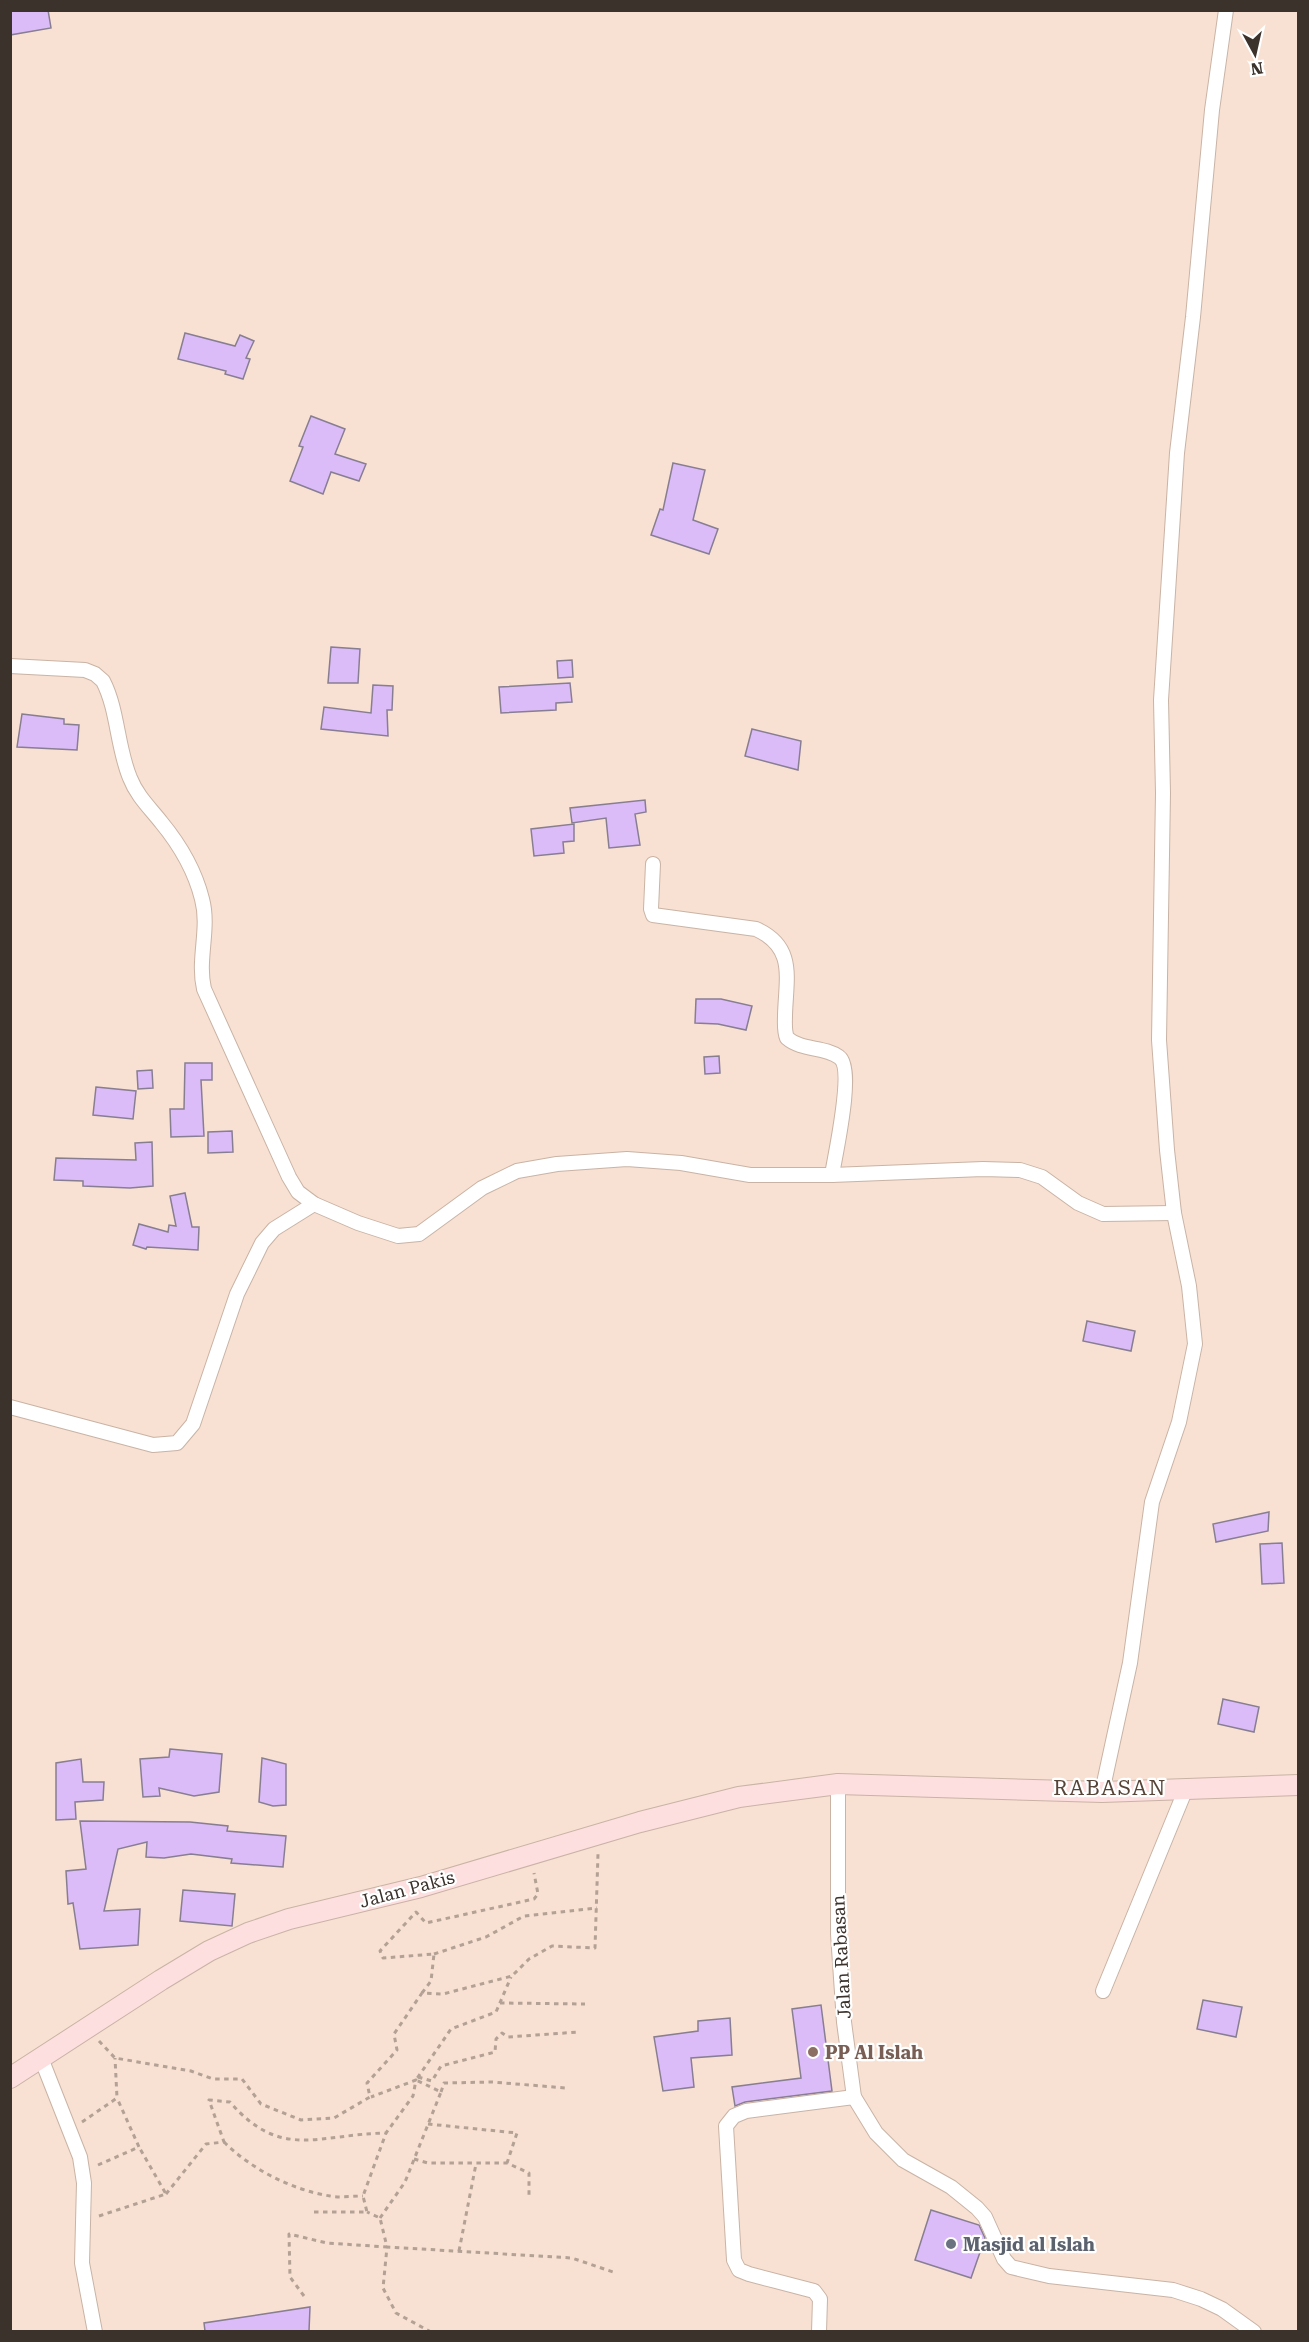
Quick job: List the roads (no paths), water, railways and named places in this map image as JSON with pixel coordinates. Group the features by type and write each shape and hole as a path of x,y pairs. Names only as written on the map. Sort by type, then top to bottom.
{"street":[{"path":"1102,1792 1130,1663 1152,1502 1179,1422 1195,1344 1189,1286 1174,1213 1158,1029 1163,793 1161,700 1177,453 1193,316 1212,110 1226,10"},
{"path":"10,666 85,670 96,674 103,681 129,777 146,805 171,835 189,864 199,888 206,926 201,970 204,989 289,1177 298,1192 314,1204 377,1230 409,1236 432,1226 482,1188 517,1171 557,1164 627,1159 681,1163 750,1175 832,1175 983,1168 1020,1170 1042,1177 1078,1203 1103,1214 1174,1213"},
{"path":"653,864 651,909 653,915 756,930 768,935 781,946 786,962 787,1038 796,1045 838,1056 845,1065 845,1088 832,1175"},
{"path":"10,1407 153,1445 177,1443 193,1424 237,1294 262,1243 274,1229 314,1204"},
{"path":"838,1784 1102,1792 1185,1791 1299,1785"},
{"name":"Jalan Pakis","path":"10,2078 209,1951 248,1933 289,1919 421,1887 530,1853 739,1797 838,1784"},
{"name":"Jalan Rabasan","path":"838,1784 838,1934 844,2022 854,2097 876,2133 891,2151 951,2187 986,2217 1004,2259 1011,2267 1049,2276 1173,2290 1222,2309 1254,2331"},
{"path":"1103,1991 1185,1791"},
{"path":"41,2058 71,2130 82,2172 82,2263 95,2331"},
{"path":"819,2331 820,2299 814,2290 749,2274 736,2266 732,2253 726,2126 734,2116 746,2111 854,2097"}],"place":[{"name":"PP Al Islah","path":"813,2052"},
{"name":"Masjid al Islah","path":"951,2244"}],"district":[{"name":"RABASAN","path":"1110,1788"}]}
